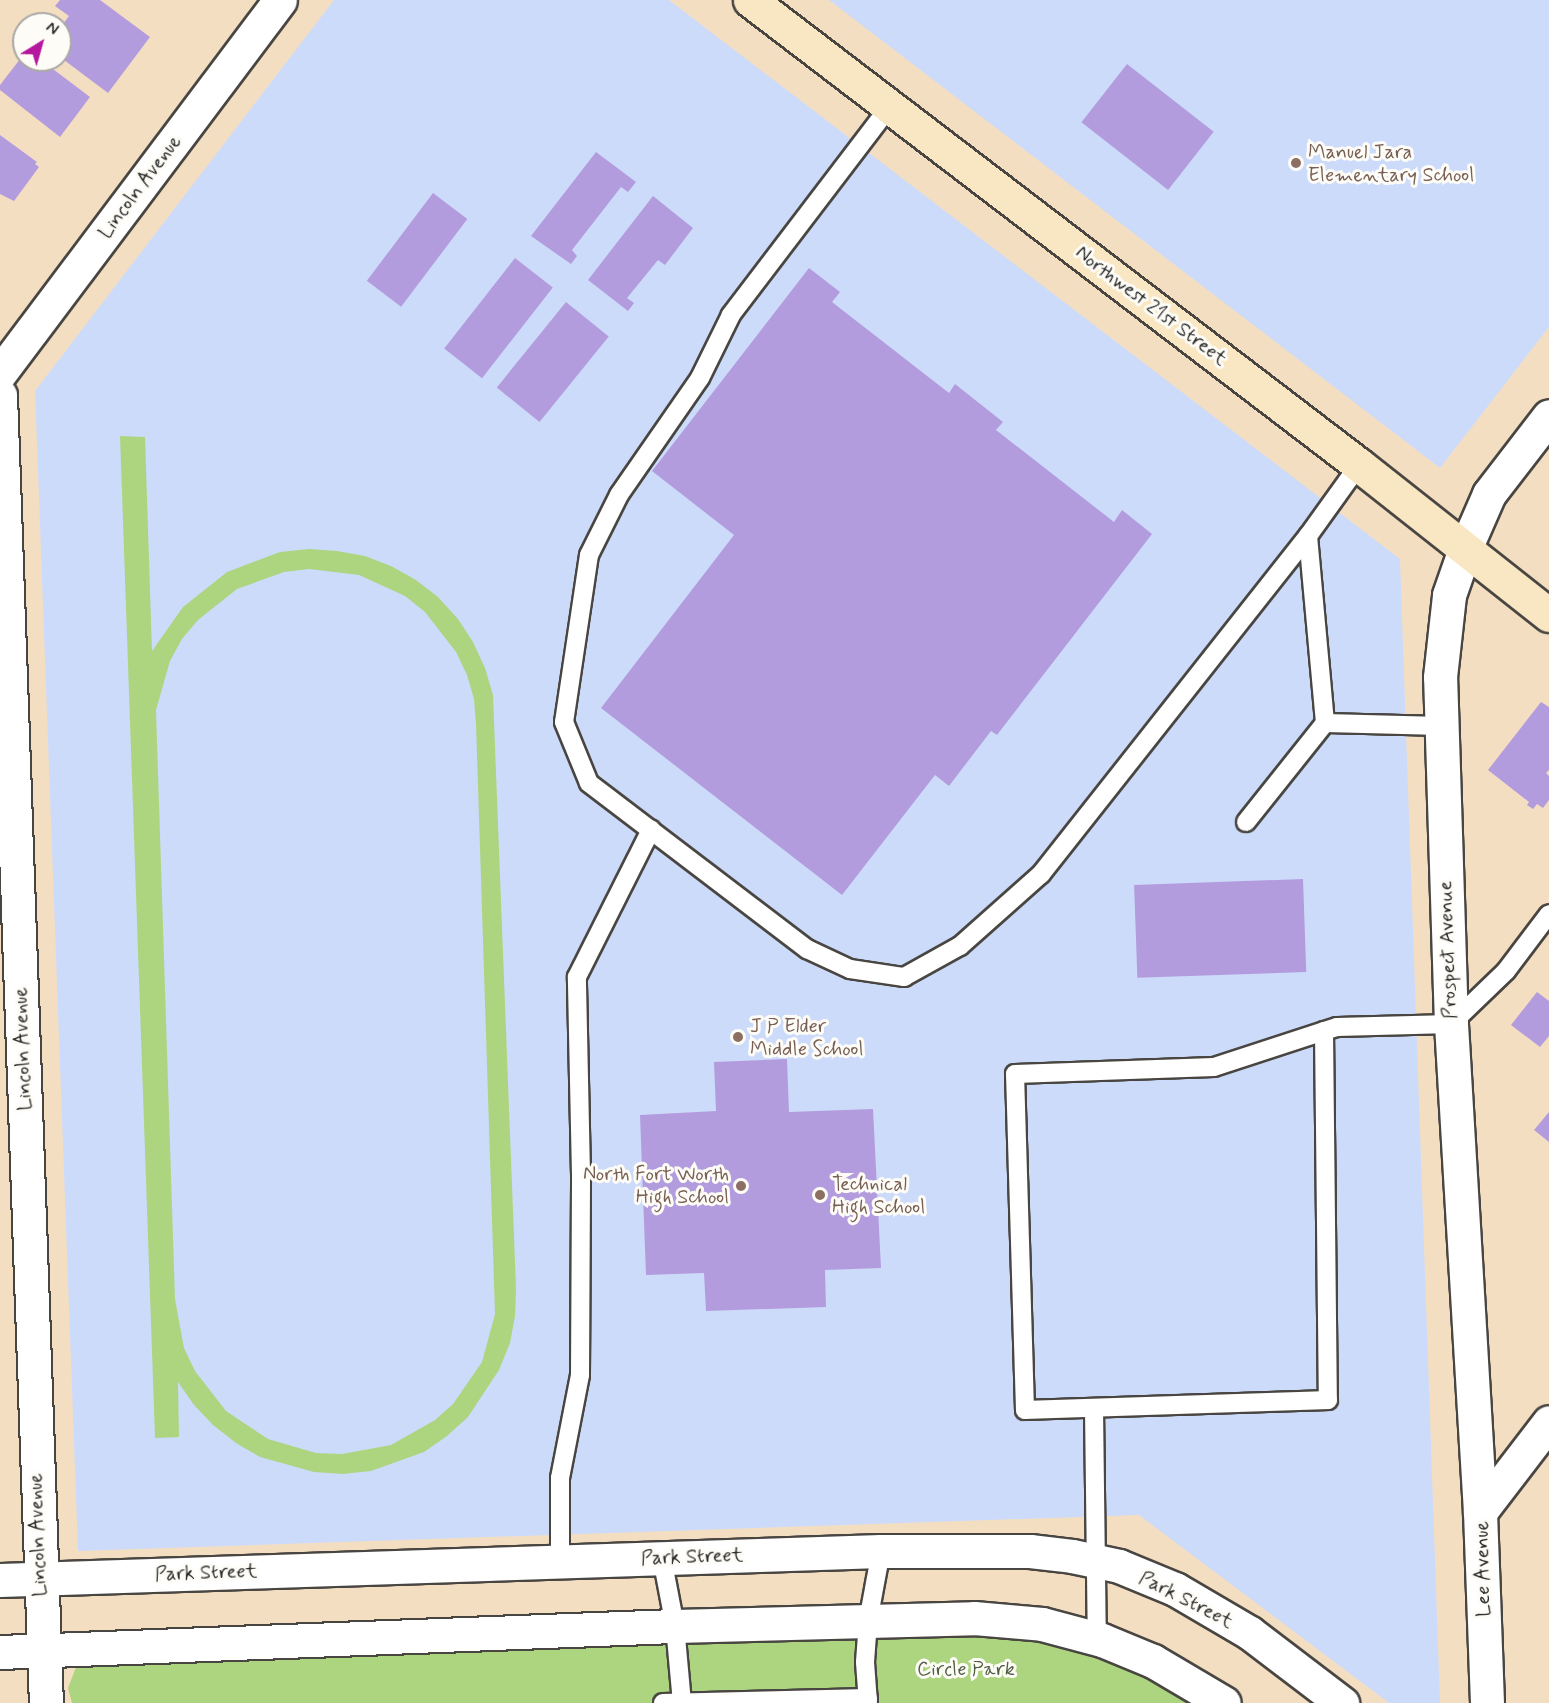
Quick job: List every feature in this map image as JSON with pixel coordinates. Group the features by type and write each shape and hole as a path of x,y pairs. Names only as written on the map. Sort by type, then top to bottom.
{"street":[{"name":"Lincoln Avenue","path":"0,373 280,0"},
{"name":"Northwest 21st Street","path":"750,0 1359,465 1549,615"},
{"name":"Lincoln Avenue","path":"0,395 6,727 46,1703"},
{"name":"Prospect Avenue","path":"1480,1512 1450,1024 1440,677 1449,596 1466,549 1490,494 1549,416"},
{"name":"Lee Avenue","path":"1487,1703 1480,1512 1549,1422"},
{"name":"Park Street","path":"0,1580 881,1551 1030,1551 1119,1566 1184,1594 1250,1633 1342,1703"},
{"path":"0,1652 675,1626 974,1618 1042,1624 1097,1639 1153,1661 1224,1703"}],"lane":[{"path":"890,106 731,315 700,378 619,495 589,555 564,722 589,783 807,949 850,969 904,977 960,946 1041,874 1308,536 1359,465"},
{"path":"1246,822 1325,723 1308,536"},
{"path":"1325,723 1442,726"},
{"path":"560,1562 560,1478 580,1375 581,1175 577,977 651,830"},
{"path":"1324,1030 1328,1400 1025,1410 1015,1074 1214,1067 1324,1030 1337,1027 1450,1024 1506,972 1549,914"},
{"path":"1094,1408 1097,1639"},
{"path":"663,1703 868,1700 865,1662 868,1621 881,1551"},
{"path":"662,1558 675,1626 682,1703"}],"shaded area":[{"name":"J P Elder Middle School","path":"334,0 669,0 1400,559 1440,1703 1389,1703 1139,1515 78,1551 35,391"},
{"name":"Manuel Jara Elementary School","path":"829,0 1549,0 1549,327 1440,468"}],"green space":[{"path":"120,436 145,437 152,651 183,607 227,572 280,552 309,549 365,556 391,566 416,580 438,597 458,619 473,642 485,668 493,695 516,1288 515,1316 510,1343 499,1370 468,1417 424,1452 371,1471 343,1474 314,1472 260,1457 236,1443 213,1425 194,1405 178,1382 179,1437 155,1438","holes":["309,569 359,575 405,596 425,612 456,652 467,675 474,699 495,1314 482,1362 453,1404 435,1420 391,1445 342,1454 316,1453 268,1439 226,1411 195,1371 184,1348 175,1299 156,710 170,661 182,639 198,620 237,589 284,572"]},
{"name":"Circle Park","path":"981,1633 1046,1641 1102,1654 1144,1672 1198,1703 72,1703 68,1688 76,1667 86,1663"}],"building":[{"path":"60,0 100,0 150,37 108,93 72,66 72,12 63,12 55,6"},
{"path":"1127,64 1214,132 1168,190 1081,122"},
{"path":"12,70 12,72 57,72 90,97 60,137 0,90 0,85"},
{"path":"0,135 37,162 35,164 39,167 14,201 0,194"},
{"path":"596,152 636,182 628,192 621,187 572,250 577,256 571,264 531,236"},
{"path":"433,193 467,219 401,307 367,281"},
{"path":"653,196 693,228 665,265 658,260 627,298 634,303 628,311 588,280"},
{"path":"515,258 553,288 482,378 444,349"},
{"path":"809,268 840,292 832,302 949,393 955,384 1003,422 996,430 1114,522 1122,510 1152,534 997,735 991,731 949,786 935,775 842,895 601,708 734,535 652,471"},
{"path":"566,302 609,337 540,422 497,387"},
{"path":"1541,702 1549,707 1549,770 1546,773 1549,776 1549,800 1543,808 1537,804 1533,809 1527,805 1529,802 1488,770"},
{"path":"1303,879 1306,972 1137,978 1134,885"},
{"path":"1537,992 1549,1001 1549,1036 1540,1047 1511,1025"},
{"path":"787,1059 789,1112 873,1109 881,1268 825,1270 826,1307 706,1311 704,1273 646,1275 640,1115 716,1111 714,1062"},
{"path":"1549,1112 1549,1142 1534,1130"}],"place":[{"name":"Manuel Jara Elementary School","path":"1296,163"},
{"name":"J P Elder Middle School","path":"738,1037"},
{"name":"North Fort Worth High School","path":"741,1186"},
{"name":"Technical High School","path":"820,1195"}]}
